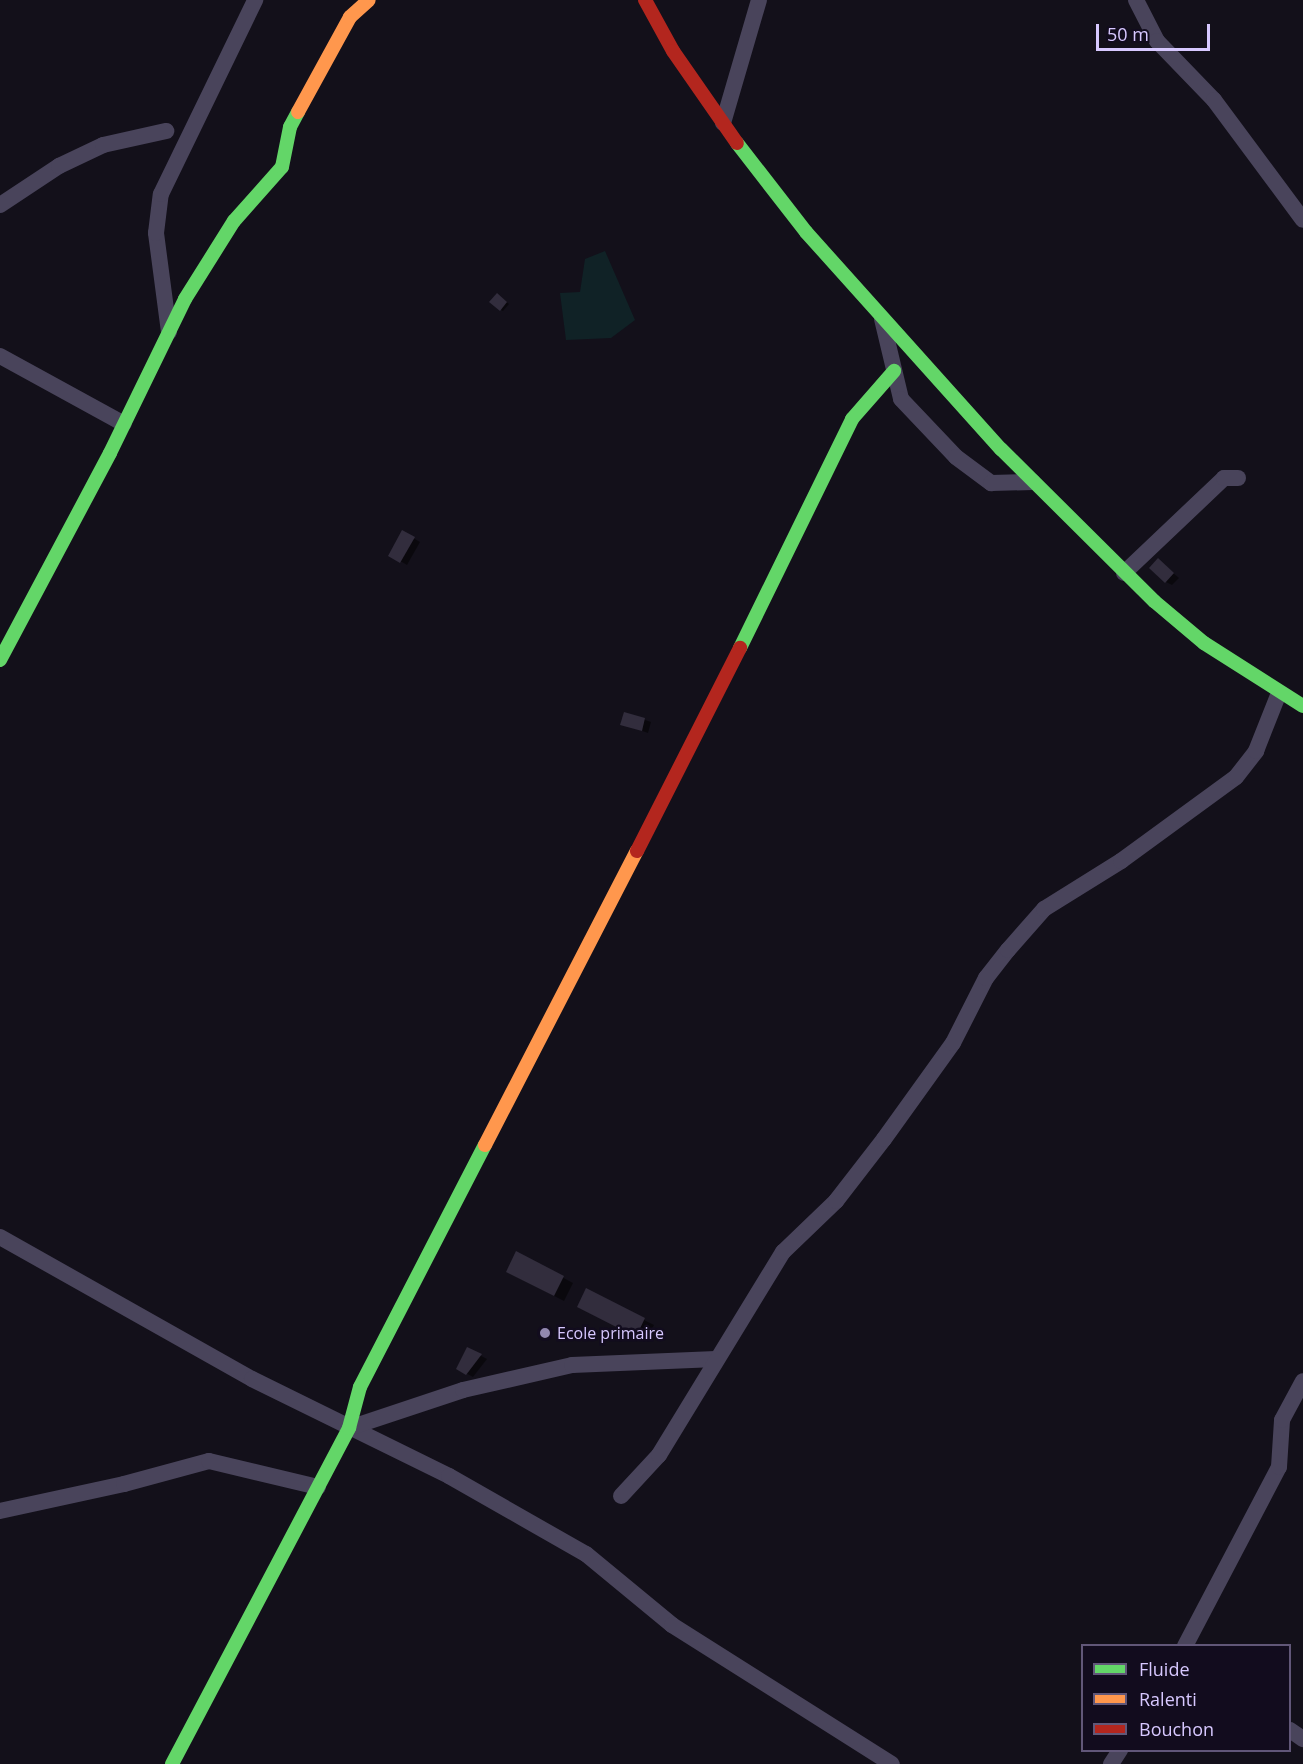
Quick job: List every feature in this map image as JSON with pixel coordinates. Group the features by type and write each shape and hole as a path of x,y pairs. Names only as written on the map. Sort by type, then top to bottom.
{"street":[{"path":"169,333 156,233 161,194 255,0"},
{"path":"0,660 124,424 185,299 234,221 282,167 290,128 350,17 369,0"},
{"path":"645,0 673,51 723,123 793,216 882,318 1033,482 1124,573 1204,643 1279,693 1303,706"},
{"path":"723,123 759,0"},
{"path":"1136,0 1156,41 1214,100 1303,220"},
{"path":"0,205 59,166 104,145 166,131"},
{"path":"882,318 901,399 956,457 991,483 1033,482"},
{"path":"0,356 124,424"},
{"path":"172,1764 349,1428 360,1387 698,734 852,419 894,371"},
{"path":"1124,573 1224,478 1238,478"},
{"path":"621,1496 659,1455 783,1252 836,1201 953,1043 986,978 1008,950 1044,909 1120,861 1236,777 1256,752 1279,693"},
{"path":"0,1238 252,1379 449,1476 586,1554 672,1625 892,1764"},
{"path":"349,1428 464,1390 572,1365 716,1359"},
{"path":"1186,1644 1279,1467 1282,1420 1303,1381"},
{"path":"0,1510 124,1484 209,1461 318,1487"}],"shaded area":[{"path":"605,251 635,320 611,338 566,340 560,293 580,292 585,259"}],"building":[{"path":"497,293 507,302 500,311 489,302"},
{"path":"402,530 415,537 400,563 388,556"},
{"path":"1158,558 1174,573 1165,583 1149,568"},
{"path":"624,712 645,718 642,731 620,725"},
{"path":"516,1251 564,1276 554,1296 506,1272"},
{"path":"586,1288 645,1318 636,1337 577,1307"},
{"path":"467,1347 482,1354 466,1375 456,1369"}],"traffic: fast":[{"path":"0,660 110,453 185,299 234,221 282,167 290,127 298,112"},
{"path":"737,143 806,232 1001,449 1154,601 1204,643 1303,706"},
{"path":"740,648 852,419 894,371"},
{"path":"172,1764 349,1428 360,1387 485,1145"}],"traffic: slow":[{"path":"298,112 350,17 369,0"},
{"path":"485,1145 637,851"}],"traffic: jam":[{"path":"645,0 673,51 737,143"},
{"path":"637,851 740,648"}],"place":[{"name":"Ecole primaire","path":"545,1333"}]}
